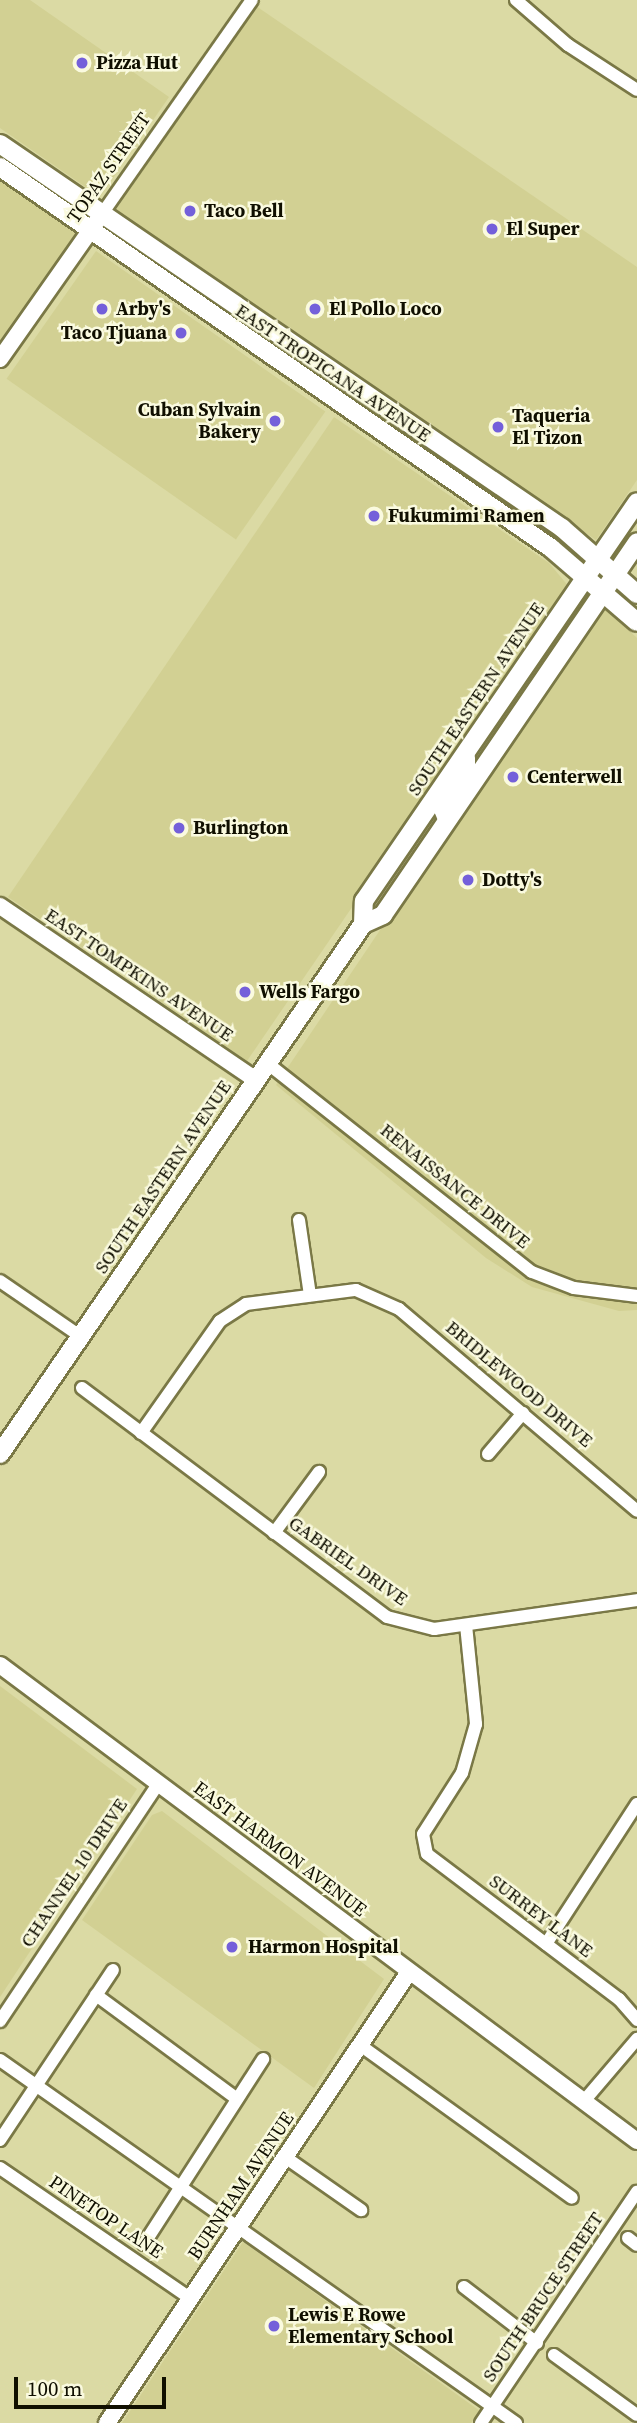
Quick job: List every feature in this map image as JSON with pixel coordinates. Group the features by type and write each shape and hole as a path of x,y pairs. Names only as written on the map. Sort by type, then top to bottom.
{"main road":[{"name":"EAST TROPICANA AVENUE","path":"0,144 598,557 637,594"},
{"name":"EAST TROPICANA AVENUE","path":"0,167 584,577 637,622"},
{"path":"281,365 295,364 357,389"},
{"path":"340,405 354,400 439,445"},
{"name":"SOUTH EASTERN AVENUE","path":"363,924 364,901 637,502"},
{"name":"SOUTH EASTERN AVENUE","path":"0,1454 363,924 383,915 637,542"},
{"path":"448,820 443,808 467,772 465,751"},
{"path":"394,899 394,879 412,852 408,835"}],"street":[{"name":"TOPAZ STREET","path":"0,359 252,0"},
{"path":"516,0 568,45 637,90"},
{"name":"EAST TOMPKINS AVENUE","path":"0,906 255,1079"},
{"name":"RENAISSANCE DRIVE","path":"267,1063 532,1272 574,1288 637,1296"},
{"path":"141,1433 220,1321 246,1304 310,1295 299,1220"},
{"path":"0,1281 80,1336"},
{"name":"BRIDLEWOOD DRIVE","path":"310,1295 372,1294 399,1309 637,1511"},
{"name":"GABRIEL DRIVE","path":"82,1388 387,1616 417,1628 466,1625 637,1600"},
{"path":"488,1454 523,1413"},
{"path":"274,1533 319,1472"},
{"name":"SURREY LANE","path":"466,1625 476,1724 462,1773 427,1824 422,1843 427,1854 546,1944 637,2020"},
{"name":"EAST HARMON AVENUE","path":"0,1665 637,2141"},
{"name":"CHANNEL 10 DRIVE","path":"0,2021 159,1783"},
{"path":"546,1944 637,1804"},
{"path":"0,2140 34,2084 113,1970"},
{"name":"BURNHAM AVENUE","path":"107,2423 409,1972"},
{"path":"96,1995 237,2099"},
{"path":"584,2101 637,2039"},
{"path":"362,2042 572,2197"},
{"path":"145,2244 263,2059"},
{"path":"0,2060 181,2188 240,2224 516,2423"},
{"path":"285,2157 361,2210"},
{"name":"PINETOP LANE","path":"0,2168 191,2298"},
{"name":"SOUTH BRUCE STREET","path":"481,2423 637,2192"},
{"path":"464,2287 537,2343"},
{"path":"554,2355 637,2415"}],"shaded area":[{"path":"0,0 30,0 169,97 100,197 0,128"},
{"path":"256,6 637,267 637,480 596,540 115,211"},
{"path":"0,181 78,234 0,347"},
{"path":"96,251 325,412 236,539 7,379"},
{"path":"334,417 549,563 570,588 247,1061 8,897"},
{"path":"605,608 637,638 637,1310 619,1311 532,1287 486,1258 276,1085 590,617"},
{"path":"0,1686 137,1789 0,1997"},
{"name":"Harmon Hospital","path":"162,1811 384,1979 314,2088 82,1920 152,1815"},
{"name":"Lewis E Rowe Elementary School","path":"243,2242 480,2411 471,2423 122,2423"}],"place":[{"name":"Pizza Hut","path":"82,63"},
{"name":"Taco Bell","path":"190,211"},
{"name":"El Super","path":"492,229"},
{"name":"Arby's","path":"102,309"},
{"name":"El Pollo Loco","path":"315,309"},
{"name":"Taco Tjuana","path":"181,333"},
{"name":"Cuban Sylvain Bakery","path":"275,421"},
{"name":"Taqueria El Tizon","path":"498,427"},
{"name":"Fukumimi Ramen","path":"374,516"},
{"name":"Centerwell","path":"513,777"},
{"name":"Burlington","path":"179,828"},
{"name":"Dotty's","path":"468,880"},
{"name":"Wells Fargo","path":"245,992"},
{"name":"Harmon Hospital","path":"232,1947"},
{"name":"Lewis E Rowe Elementary School","path":"274,2326"}]}
